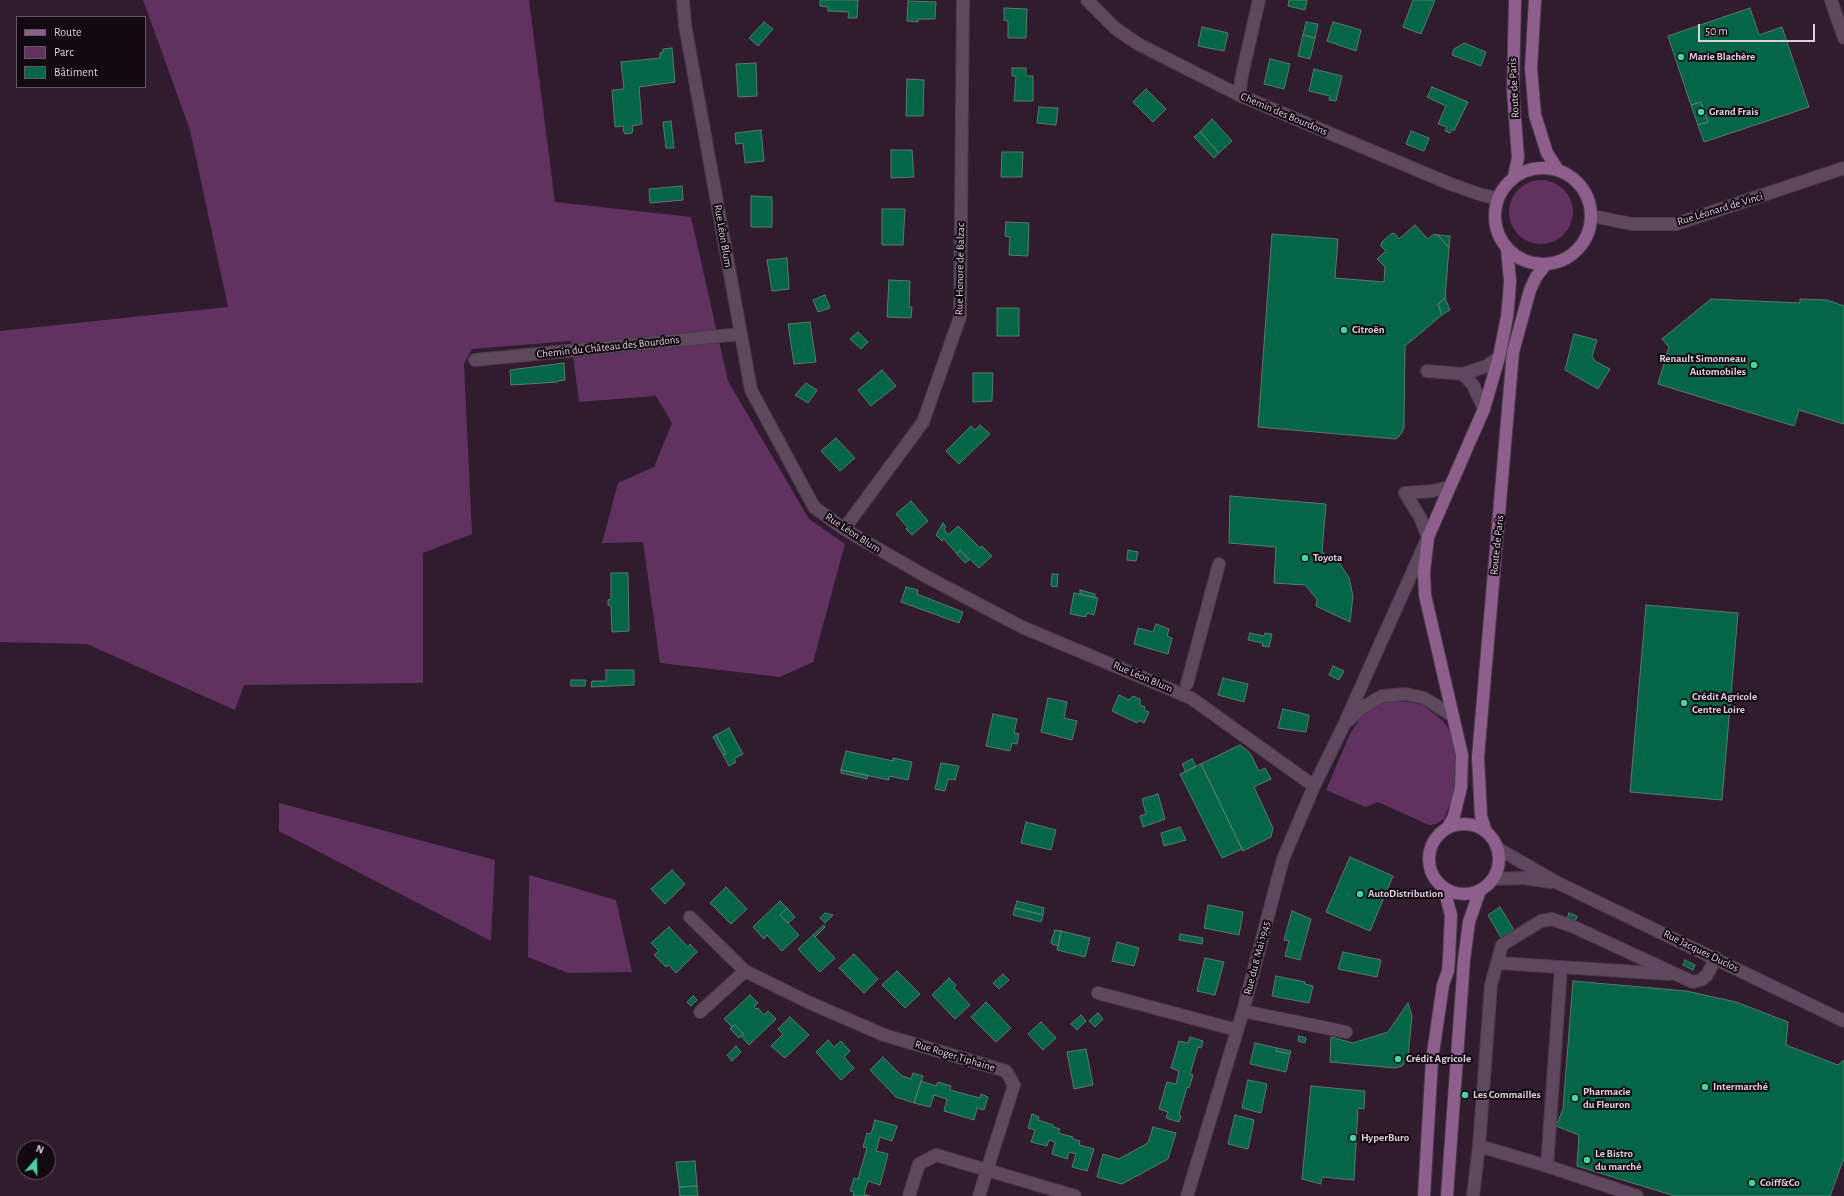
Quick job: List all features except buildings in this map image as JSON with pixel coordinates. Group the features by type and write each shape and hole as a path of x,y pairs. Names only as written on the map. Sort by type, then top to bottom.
{"main road":[{"name":"Route de Paris","path":"1514,176 1518,158 1512,90 1515,0"},
{"name":"Route de Paris","path":"1534,0 1531,68 1535,115 1547,153 1558,170"},
{"path":"1543,167 1558,170 1572,176 1583,187 1590,200 1592,216 1590,230 1583,243 1573,254 1560,261 1546,264 1532,263 1518,258 1507,248 1499,237 1495,225 1494,211 1497,198 1504,186 1514,176 1528,169 1543,167"},
{"path":"1448,827 1458,824 1478,826 1493,839 1497,848 1499,859 1498,870 1493,879 1480,890 1462,894 1444,889 1436,881 1430,870 1428,858 1430,847 1436,837 1448,827 1454,816 1461,787 1462,755 1425,594 1424,572 1428,537 1484,409 1499,357 1507,318 1509,296 1510,281 1507,248"},
{"name":"Route de Paris","path":"1486,832 1481,816 1478,757 1514,352 1530,290 1536,277 1546,264"},
{"path":"1424,1196 1432,1060 1443,985 1448,971 1449,958 1451,915 1444,889"},
{"path":"1447,1196 1464,960 1469,922 1480,890"}],"street":[{"name":"Rue Léon Blum","path":"683,0 687,32 751,390 814,507 844,529 927,577 1022,627 1191,698 1314,786"},
{"name":"Rue Honore de Balzac","path":"844,529 923,422 960,317 963,0"},
{"name":"Chemin des Bourdons","path":"1087,0 1115,28 1138,44 1239,95 1448,183 1482,195 1497,198"},
{"path":"1239,95 1259,0"},
{"path":"1831,0 1844,38"},
{"name":"Rue Léonard de Vinci","path":"1592,216 1632,224 1676,224 1844,168"},
{"name":"Chemin du Château des Bourdons","path":"475,360 741,334"},
{"path":"1427,371 1463,374 1487,366 1499,357"},
{"path":"1463,374 1473,385 1484,409"},
{"path":"1343,727 1428,537 1420,517 1405,493 1432,491 1449,487"},
{"path":"1187,684 1219,564"},
{"path":"1343,727 1360,709 1382,696 1406,694 1424,698 1453,716"},
{"name":"Rue du 8 Mai 1945","path":"1188,1196 1243,1011 1283,859 1314,786 1343,727"},
{"name":"Rue Jacques Duclos","path":"1497,848 1558,883 1844,1021"},
{"name":"Rue Jacques Duclos","path":"1493,879 1523,878 1558,883"},
{"name":"Rue Roger Tiphaine","path":"690,917 745,971 808,1002 884,1035 1006,1071 1014,1085 986,1170 980,1196"},
{"path":"1473,1196 1480,1146 1491,985 1502,945 1541,921 1552,919 1574,926 1693,982 1701,980 1707,975 1716,958"},
{"path":"1498,963 1676,974"},
{"path":"1547,1166 1561,967"},
{"path":"700,1012 745,971"},
{"path":"1098,993 1237,1030"},
{"path":"1243,1011 1346,1032"},
{"path":"1480,1146 1547,1166 1637,1196"},
{"path":"909,1196 919,1164 936,1155 1075,1196"}],"green space":[{"path":"143,0 529,0 555,202 691,217 728,381 809,519 845,544 813,662 780,677 660,663 643,542 602,543 618,483 654,467 672,423 656,396 579,402 571,341 472,349 464,364 472,534 423,553 423,683 244,685 235,710 87,644 0,642 0,331 228,307 190,130"},
{"path":"1535,180 1547,180 1564,189 1571,200 1573,212 1571,224 1564,235 1547,244 1535,244 1523,239 1514,230 1509,218 1509,206 1514,194 1523,185"},
{"path":"1392,701 1410,702 1423,705 1443,721 1451,732 1457,764 1453,796 1444,819 1436,824 1429,825 1378,802 1365,807 1326,790 1350,734 1362,715 1380,704"},
{"path":"279,803 495,860 491,941 279,831"},
{"path":"529,875 616,900 632,972 568,973 528,957"}],"place":[{"name":"Marie Blachère","path":"1681,57"},
{"name":"Grand Frais","path":"1701,112"},
{"name":"Citroën","path":"1344,330"},
{"name":"Renault Simonneau Automobiles","path":"1754,365"},
{"name":"Toyota","path":"1305,558"},
{"name":"Crédit Agricole Centre Loire","path":"1684,703"},
{"name":"AutoDistribution","path":"1360,894"},
{"name":"Crédit Agricole","path":"1398,1059"},
{"name":"Intermarché","path":"1705,1087"},
{"name":"Les Commailles","path":"1465,1095"},
{"name":"Pharmacie du Fleuron","path":"1575,1098"},
{"name":"HyperBuro","path":"1353,1138"},
{"name":"Le Bistro du marché","path":"1587,1160"},
{"name":"Coiff&Co","path":"1752,1183"}]}
